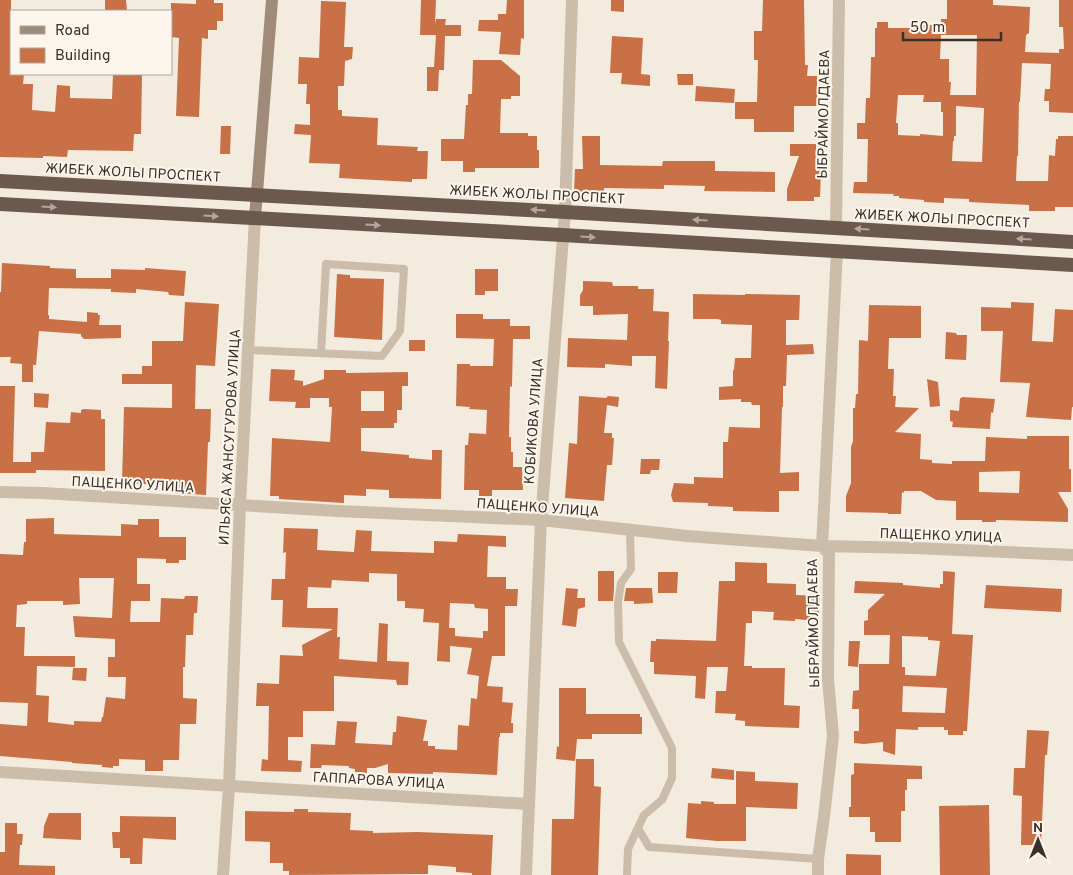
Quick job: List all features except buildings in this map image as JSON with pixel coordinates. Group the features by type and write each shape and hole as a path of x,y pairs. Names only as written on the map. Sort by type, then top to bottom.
{"highway":[{"name":"ЖИБЕК ЖОЛЫ ПРОСПЕКТ","path":"0,181 1073,242"},
{"path":"0,204 1073,265"}],"main road":[{"name":"ИЛЬЯСА ЖАНСУГУРОВА УЛИЦА","path":"256,218 272,0"}],"street":[{"name":"КОБИКОВА УЛИЦА","path":"526,875 541,520 564,212 572,0"},
{"name":"ЫБРАЙМОЛДАЕВА","path":"836,228 839,0"},
{"name":"ИЛЬЯСА ЖАНСУГУРОВА УЛИЦА","path":"223,875 229,786 240,505 256,218"},
{"name":"ЫБРАЙМОЛДАЕВА","path":"818,875 818,859 833,736 828,679 830,554 822,546 837,251"},
{"name":"ПАЩЕНКО УЛИЦА","path":"0,492 348,512 541,520 687,536 822,546 1073,555"},
{"name":"ГАППАРОВА УЛИЦА","path":"0,772 528,804"}],"lane":[{"path":"249,350 321,354 382,356 400,331 404,269 326,264 321,354"},
{"path":"627,875 628,849 644,815 662,800 672,778 672,748 619,642 618,603 621,583 630,569 630,530"},
{"path":"638,828 650,847 818,859"}]}
